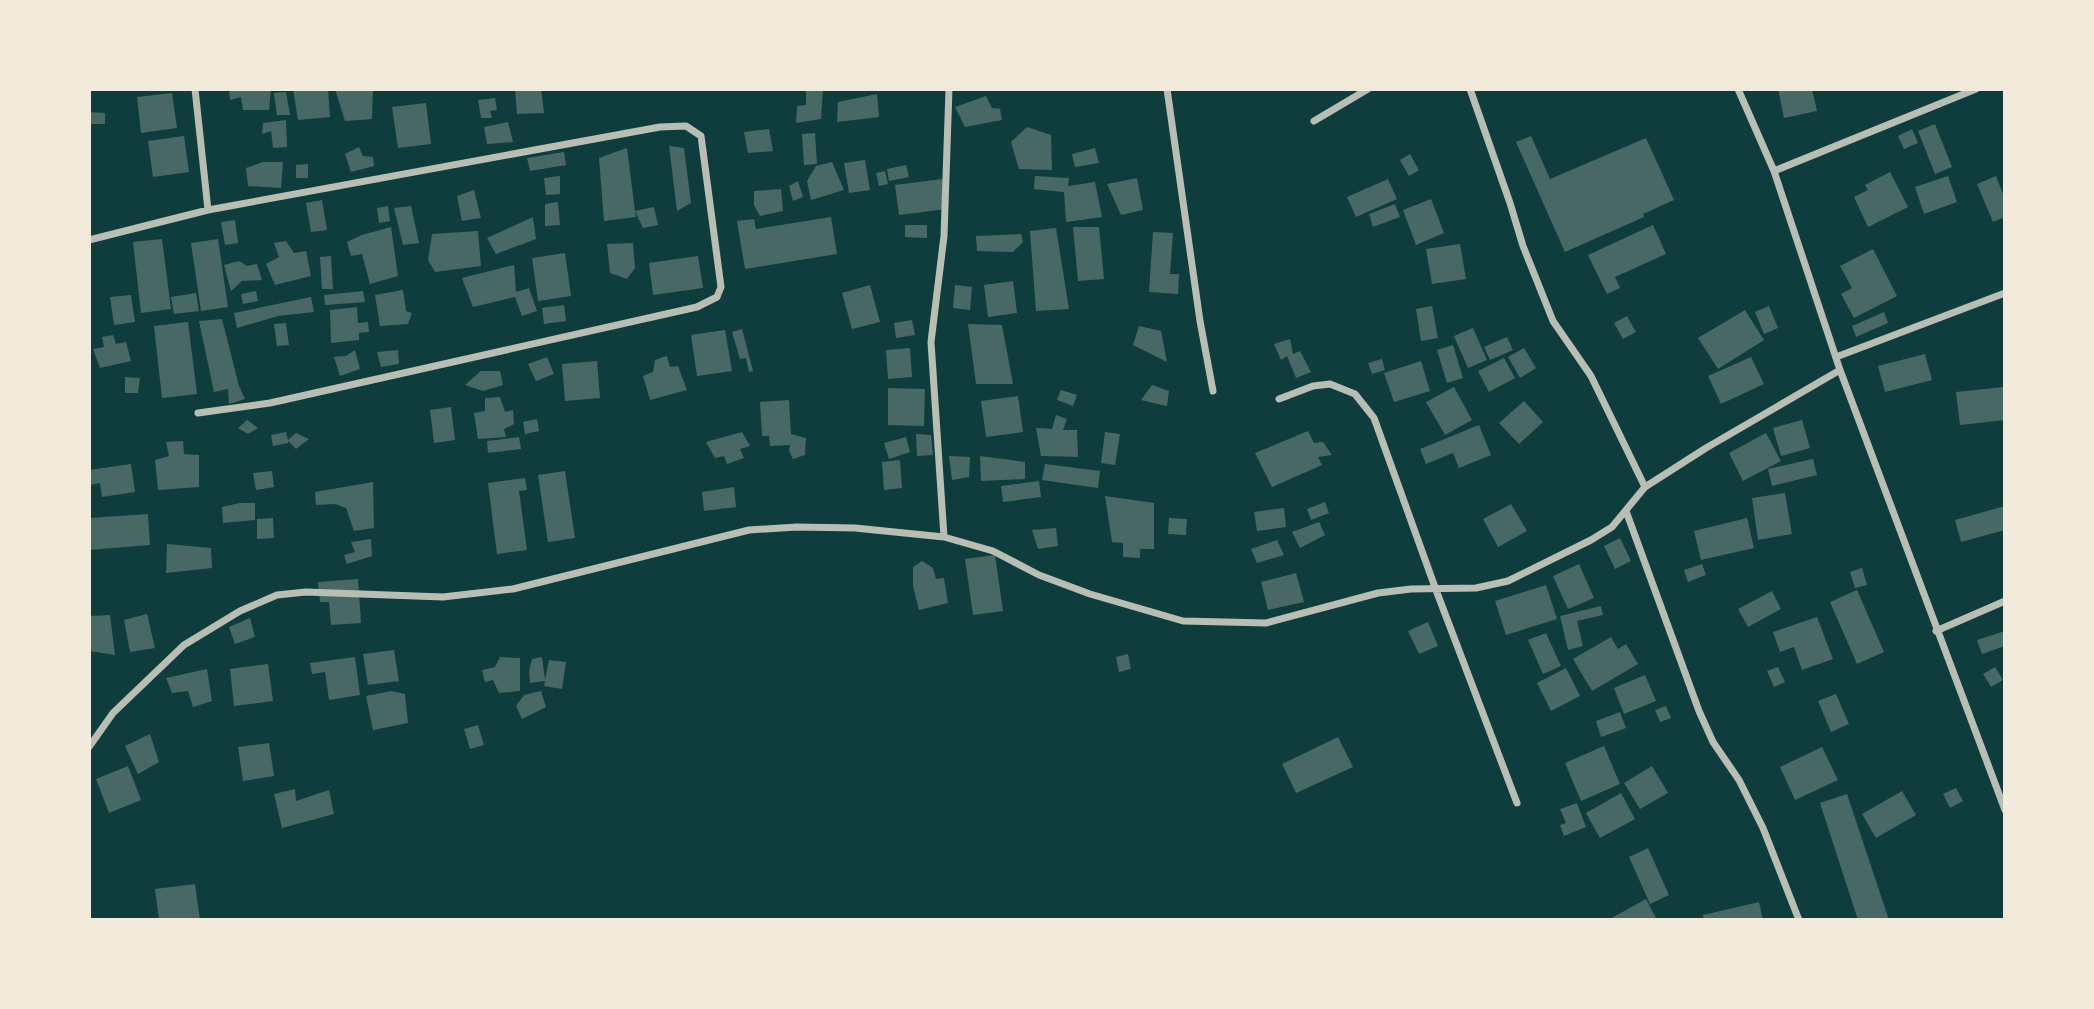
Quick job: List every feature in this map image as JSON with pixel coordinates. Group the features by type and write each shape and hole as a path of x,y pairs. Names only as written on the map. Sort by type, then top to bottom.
{"street":[{"path":"195,89 208,209"},
{"path":"944,537 931,342 944,236 948,89"},
{"path":"1167,89 1200,321 1213,391"},
{"path":"1314,121 1368,89"},
{"path":"1470,89 1523,246 1553,321 1591,376 1645,487"},
{"path":"1738,89 1774,171 1840,370 2005,810"},
{"path":"1774,171 1970,90"},
{"path":"89,240 208,209 660,127 686,126 701,136 721,287 717,297 696,307 270,403 198,413"},
{"path":"1836,357 2005,293"},
{"path":"89,747 113,713 184,645 240,611 277,595 306,592 443,597 513,589 749,530 855,528 944,537 993,551 1039,575 1090,594 1183,621 1266,623 1378,593 1411,589 1476,588 1508,582 1612,527 1645,487 1840,370"},
{"path":"1279,399 1313,386 1330,384 1355,394 1374,418 1517,803"},
{"path":"1626,511 1699,711 1713,742 1739,780 1763,828 1799,920"},
{"path":"1936,631 2005,601"}],"building":[{"path":"229,89 271,89 269,110 243,110 241,97 230,100"},
{"path":"293,89 328,89 330,117 298,120"},
{"path":"335,89 373,89 372,119 345,121"},
{"path":"515,89 541,89 544,113 517,114"},
{"path":"806,89 823,89 821,119 796,123 797,106 806,105"},
{"path":"1778,89 1812,89 1817,111 1784,118"},
{"path":"286,92 290,115 277,115 274,93"},
{"path":"172,93 177,128 141,133 137,97"},
{"path":"877,94 879,117 837,122 838,102"},
{"path":"986,96 992,108 1000,109 1002,120 965,127 955,107"},
{"path":"495,98 497,110 490,111 492,118 481,118 478,100"},
{"path":"426,103 431,144 398,148 392,107"},
{"path":"89,112 105,113 105,124 89,124"},
{"path":"286,120 287,147 273,148 271,131 262,134 263,123"},
{"path":"508,122 513,142 487,144 484,127"},
{"path":"1935,124 1952,167 1935,174 1918,131"},
{"path":"1027,127 1051,135 1052,170 1019,169 1011,142"},
{"path":"769,129 773,151 748,153 744,132"},
{"path":"1912,129 1918,143 1904,149 1898,136"},
{"path":"815,133 817,164 804,165 802,134"},
{"path":"184,136 189,172 153,177 148,141"},
{"path":"1531,136 1550,179 1646,138 1674,200 1643,214 1644,217 1565,252 1516,142"},
{"path":"669,146 684,148 691,203 677,211"},
{"path":"359,147 363,156 373,157 374,166 351,172 345,154"},
{"path":"627,148 636,217 604,221 599,158"},
{"path":"1095,148 1099,163 1075,167 1072,154"},
{"path":"564,152 566,165 530,171 527,158"},
{"path":"1410,154 1419,170 1409,176 1400,160"},
{"path":"865,160 870,190 849,193 844,163"},
{"path":"263,162 283,162 281,188 248,186 246,168"},
{"path":"832,162 844,190 811,200 807,181 816,166"},
{"path":"308,164 308,178 296,178 296,165"},
{"path":"906,165 909,177 889,181 887,169"},
{"path":"885,171 888,184 879,186 876,173"},
{"path":"1890,172 1908,207 1868,227 1854,197 1868,190 1865,185"},
{"path":"560,176 560,194 546,195 544,178"},
{"path":"1035,176 1069,178 1068,186 1095,182 1102,217 1066,222 1064,192 1034,189"},
{"path":"1948,176 1957,202 1924,214 1915,187"},
{"path":"1996,176 2005,199 2005,217 1993,222 1977,184"},
{"path":"1137,178 1143,210 1121,215 1107,184"},
{"path":"942,179 946,209 899,215 895,185"},
{"path":"1388,179 1397,199 1356,217 1347,197"},
{"path":"798,181 803,197 793,201 789,186"},
{"path":"781,189 783,211 760,216 754,205 754,191"},
{"path":"474,190 481,218 462,221 457,196"},
{"path":"1431,199 1444,233 1416,245 1403,210"},
{"path":"322,200 327,230 311,232 306,203"},
{"path":"558,202 560,225 545,226 545,204"},
{"path":"1395,204 1400,217 1373,227 1369,214"},
{"path":"388,206 390,221 379,223 377,208"},
{"path":"411,206 419,243 403,245 394,208"},
{"path":"654,207 658,225 643,228 635,211"},
{"path":"533,217 536,239 496,254 487,238"},
{"path":"831,217 837,254 745,269 737,221 754,219 756,229"},
{"path":"235,220 238,243 225,245 221,222"},
{"path":"905,225 927,225 927,238 905,237"},
{"path":"1653,225 1666,254 1615,277 1620,288 1607,294 1588,255"},
{"path":"391,227 398,276 370,284 362,254 351,256 347,242"},
{"path":"1073,227 1099,227 1104,279 1078,281"},
{"path":"1056,228 1069,309 1036,311 1030,231"},
{"path":"478,231 481,266 435,272 428,260 432,234"},
{"path":"1153,232 1173,233 1170,274 1179,274 1178,294 1149,292"},
{"path":"1021,234 1023,242 1013,252 977,251 976,236"},
{"path":"162,239 171,309 141,313 133,242"},
{"path":"218,239 228,307 201,311 191,243"},
{"path":"286,241 294,253 306,251 311,276 275,285 266,264 279,257 274,243"},
{"path":"633,243 635,268 627,279 610,273 607,244"},
{"path":"1460,244 1466,279 1432,284 1426,249"},
{"path":"1873,249 1897,296 1854,318 1841,294 1852,288 1840,266"},
{"path":"565,253 571,296 538,301 532,258"},
{"path":"331,256 333,289 322,289 320,257"},
{"path":"698,256 703,288 653,295 649,263"},
{"path":"239,261 247,266 257,264 262,280 242,281 231,291 224,265"},
{"path":"514,265 516,292 529,288 537,311 522,316 515,297 473,307 462,278"},
{"path":"1013,281 1017,313 988,317 984,285"},
{"path":"870,285 880,322 852,329 842,293"},
{"path":"955,285 972,287 970,310 953,308"},
{"path":"403,290 406,311 412,313 408,324 380,326 375,295"},
{"path":"256,291 258,301 243,304 241,294"},
{"path":"363,291 365,302 325,305 324,295"},
{"path":"196,293 199,311 174,314 171,297"},
{"path":"131,295 135,322 114,325 110,297"},
{"path":"311,297 314,312 278,316 237,328 234,313"},
{"path":"564,305 566,321 544,324 542,308"},
{"path":"1432,306 1438,338 1421,341 1416,309"},
{"path":"1769,306 1778,328 1764,334 1755,312"},
{"path":"357,307 358,323 368,322 369,332 359,333 359,340 331,343 330,310"},
{"path":"1745,310 1764,340 1718,369 1698,338"},
{"path":"1884,312 1888,323 1856,337 1852,326"},
{"path":"1627,316 1636,332 1623,339 1614,323"},
{"path":"222,319 239,386 245,399 229,404 228,389 214,392 199,321"},
{"path":"912,320 915,335 896,338 894,323"},
{"path":"188,322 197,394 162,398 154,326"},
{"path":"286,323 289,345 277,346 274,324"},
{"path":"968,324 1002,325 1013,384 976,384"},
{"path":"1139,326 1161,331 1167,362 1133,345"},
{"path":"1473,328 1487,360 1468,368 1454,336"},
{"path":"742,329 753,371 749,372 746,358 740,359 732,332"},
{"path":"725,330 732,371 697,376 691,335"},
{"path":"113,335 116,344 126,342 131,361 100,368 93,349 104,347 102,337"},
{"path":"1507,337 1513,350 1490,360 1484,347"},
{"path":"1290,339 1293,354 1300,351 1311,372 1296,378 1287,356 1281,360 1274,344"},
{"path":"1453,345 1463,378 1447,383 1437,350"},
{"path":"910,348 912,377 888,379 886,350"},
{"path":"1524,348 1536,368 1520,378 1508,357"},
{"path":"355,350 360,369 340,376 334,357 346,356"},
{"path":"398,350 399,364 381,367 377,352"},
{"path":"1925,354 1932,380 1885,392 1878,366"},
{"path":"667,356 670,367 678,366 687,390 650,400 643,376 653,372 655,360"},
{"path":"547,357 554,374 536,381 528,364"},
{"path":"1751,357 1764,384 1721,404 1708,376"},
{"path":"1504,358 1515,378 1489,392 1478,371"},
{"path":"1382,359 1385,370 1372,374 1368,363"},
{"path":"597,361 600,398 565,401 562,364"},
{"path":"1421,361 1430,391 1394,402 1384,373"},
{"path":"481,371 500,371 503,385 483,391 465,385"},
{"path":"125,377 140,378 138,393 125,393"},
{"path":"1152,385 1169,391 1167,406 1141,400"},
{"path":"1454,387 1472,420 1445,435 1426,402"},
{"path":"2003,387 2005,420 1960,425 1956,392"},
{"path":"888,388 925,389 924,426 888,425"},
{"path":"1061,390 1077,395 1073,406 1057,400"},
{"path":"1018,396 1023,432 986,437 981,401"},
{"path":"500,397 505,412 513,410 514,424 504,429 506,437 478,439 474,413 485,411 485,398"},
{"path":"789,400 791,434 806,438 805,455 793,459 789,451 790,445 770,446 769,436 762,436 760,402"},
{"path":"1524,401 1543,422 1519,444 1499,423"},
{"path":"451,407 455,440 434,443 430,410"},
{"path":"1056,415 1067,419 1063,430 1077,430 1078,457 1041,456 1036,428 1052,429"},
{"path":"537,419 539,431 525,434 523,422"},
{"path":"247,420 258,428 248,434 238,428"},
{"path":"1802,420 1810,448 1781,456 1773,428"},
{"path":"1479,425 1491,455 1459,468 1453,453 1426,464 1420,449"},
{"path":"1308,431 1314,443 1323,442 1332,455 1318,457 1322,465 1272,487 1255,453"},
{"path":"286,432 288,440 296,433 309,439 296,449 288,441 273,446 271,435"},
{"path":"742,432 750,446 740,449 744,458 727,464 724,456 715,458 706,442"},
{"path":"1105,432 1120,434 1115,465 1101,463"},
{"path":"1766,433 1781,461 1743,481 1729,453"},
{"path":"916,434 931,435 933,455 917,456"},
{"path":"519,437 521,449 488,453 487,441"},
{"path":"906,437 910,452 889,459 884,443"},
{"path":"183,441 184,454 199,455 199,487 158,490 155,460 169,456 166,442"},
{"path":"949,456 970,457 969,477 952,480"},
{"path":"980,456 1025,462 1025,479 981,481"},
{"path":"1813,459 1817,475 1772,486 1768,469"},
{"path":"900,460 902,488 884,490 882,462"},
{"path":"131,464 135,492 102,497 100,483 89,485 89,470"},
{"path":"1045,464 1100,471 1098,488 1042,480"},
{"path":"272,471 274,487 256,490 253,473"},
{"path":"565,471 575,538 548,542 538,475"},
{"path":"525,478 527,490 519,491 527,550 497,554 488,483"},
{"path":"1039,481 1041,497 1003,502 1001,486"},
{"path":"373,482 374,528 354,531 346,508 335,504 316,505 315,492"},
{"path":"734,487 736,507 704,511 702,492"},
{"path":"1785,493 1792,534 1758,540 1752,498"},
{"path":"1105,496 1154,503 1154,549 1140,549 1140,558 1123,557 1123,543 1112,542"},
{"path":"1325,502 1329,513 1311,520 1307,509"},
{"path":"255,503 255,520 223,523 222,507"},
{"path":"1511,504 1527,531 1498,547 1483,519"},
{"path":"2005,506 2005,530 1961,542 1955,520"},
{"path":"1284,508 1286,527 1257,531 1254,512"},
{"path":"148,514 150,545 89,550 89,518"},
{"path":"273,518 274,538 257,539 257,519"},
{"path":"1169,518 1187,519 1186,535 1168,534"},
{"path":"1747,518 1754,548 1701,560 1694,531"},
{"path":"1319,522 1325,535 1300,548 1292,532"},
{"path":"1056,528 1058,546 1038,549 1032,530"},
{"path":"1620,538 1631,561 1615,569 1604,546"},
{"path":"371,539 372,556 347,564 344,555 355,552 351,542"},
{"path":"1277,540 1284,555 1257,563 1251,549"},
{"path":"167,544 211,548 212,568 166,573"},
{"path":"995,555 1003,611 973,615 965,559"},
{"path":"922,561 933,568 936,579 944,578 948,603 919,610 913,586 913,567"},
{"path":"1579,564 1594,598 1568,609 1553,576"},
{"path":"1702,564 1706,575 1688,582 1684,570"},
{"path":"1862,568 1867,585 1855,588 1850,572"},
{"path":"1296,573 1304,602 1268,610 1261,582"},
{"path":"358,579 361,623 331,625 329,602 320,602 318,582"},
{"path":"1546,585 1557,619 1506,635 1495,601"},
{"path":"1857,590 1884,652 1857,664 1830,602"},
{"path":"1772,591 1781,609 1748,627 1738,609"},
{"path":"1601,606 1603,615 1577,621 1583,646 1568,650 1560,616"},
{"path":"147,614 155,648 130,652 124,620"},
{"path":"110,615 115,655 89,651 89,616"},
{"path":"1817,617 1833,659 1802,670 1794,647 1780,652 1773,632"},
{"path":"250,618 255,637 235,644 229,627"},
{"path":"1428,622 1438,646 1419,654 1408,631"},
{"path":"2005,631 2005,646 1982,654 1977,640"},
{"path":"1546,633 1561,666 1543,674 1528,640"},
{"path":"1611,637 1618,649 1626,644 1638,664 1592,691 1573,659"},
{"path":"394,650 399,681 368,685 363,654"},
{"path":"1128,654 1131,669 1119,672 1116,657"},
{"path":"355,657 360,695 329,700 325,672 312,674 310,663"},
{"path":"500,657 520,658 520,691 499,693 493,680 485,682 482,670 495,667"},
{"path":"542,657 545,680 549,660 566,662 562,689 544,686 545,681 530,683 532,659"},
{"path":"268,664 273,701 234,706 230,669"},
{"path":"1778,667 1785,682 1774,687 1767,671"},
{"path":"1995,667 2003,680 1991,687 1983,674"},
{"path":"1566,668 1580,696 1551,711 1537,683"},
{"path":"207,669 212,701 193,707 188,691 172,693 166,678"},
{"path":"1645,675 1656,701 1624,714 1614,688"},
{"path":"391,691 405,694 408,723 373,730 366,696"},
{"path":"541,691 546,707 522,719 516,706 524,695"},
{"path":"1836,694 1849,724 1831,732 1818,701"},
{"path":"1666,706 1671,718 1660,722 1655,710"},
{"path":"1620,712 1626,728 1601,737 1596,721"},
{"path":"478,725 484,745 470,749 464,729"},
{"path":"150,734 159,762 138,774 125,746"},
{"path":"1338,737 1353,767 1296,793 1282,764"},
{"path":"269,743 274,776 243,781 238,747"},
{"path":"1604,746 1620,784 1581,801 1565,763"},
{"path":"1822,747 1838,780 1795,800 1780,767"},
{"path":"128,766 141,800 109,813 96,779"},
{"path":"1652,766 1668,793 1640,809 1624,783"},
{"path":"1956,788 1963,801 1950,808 1943,794"},
{"path":"295,789 296,801 329,790 334,814 282,828 274,794"},
{"path":"1902,791 1916,815 1876,838 1862,814"},
{"path":"1621,793 1635,819 1600,838 1586,813"},
{"path":"1847,794 1889,920 1858,920 1820,803"},
{"path":"1577,803 1586,827 1564,836 1560,825 1566,823 1560,809"},
{"path":"1648,848 1669,895 1650,904 1629,857"},
{"path":"195,884 200,920 159,920 155,889"},
{"path":"1646,899 1657,920 1608,920"},
{"path":"1759,902 1763,920 1704,920 1703,915"}]}
